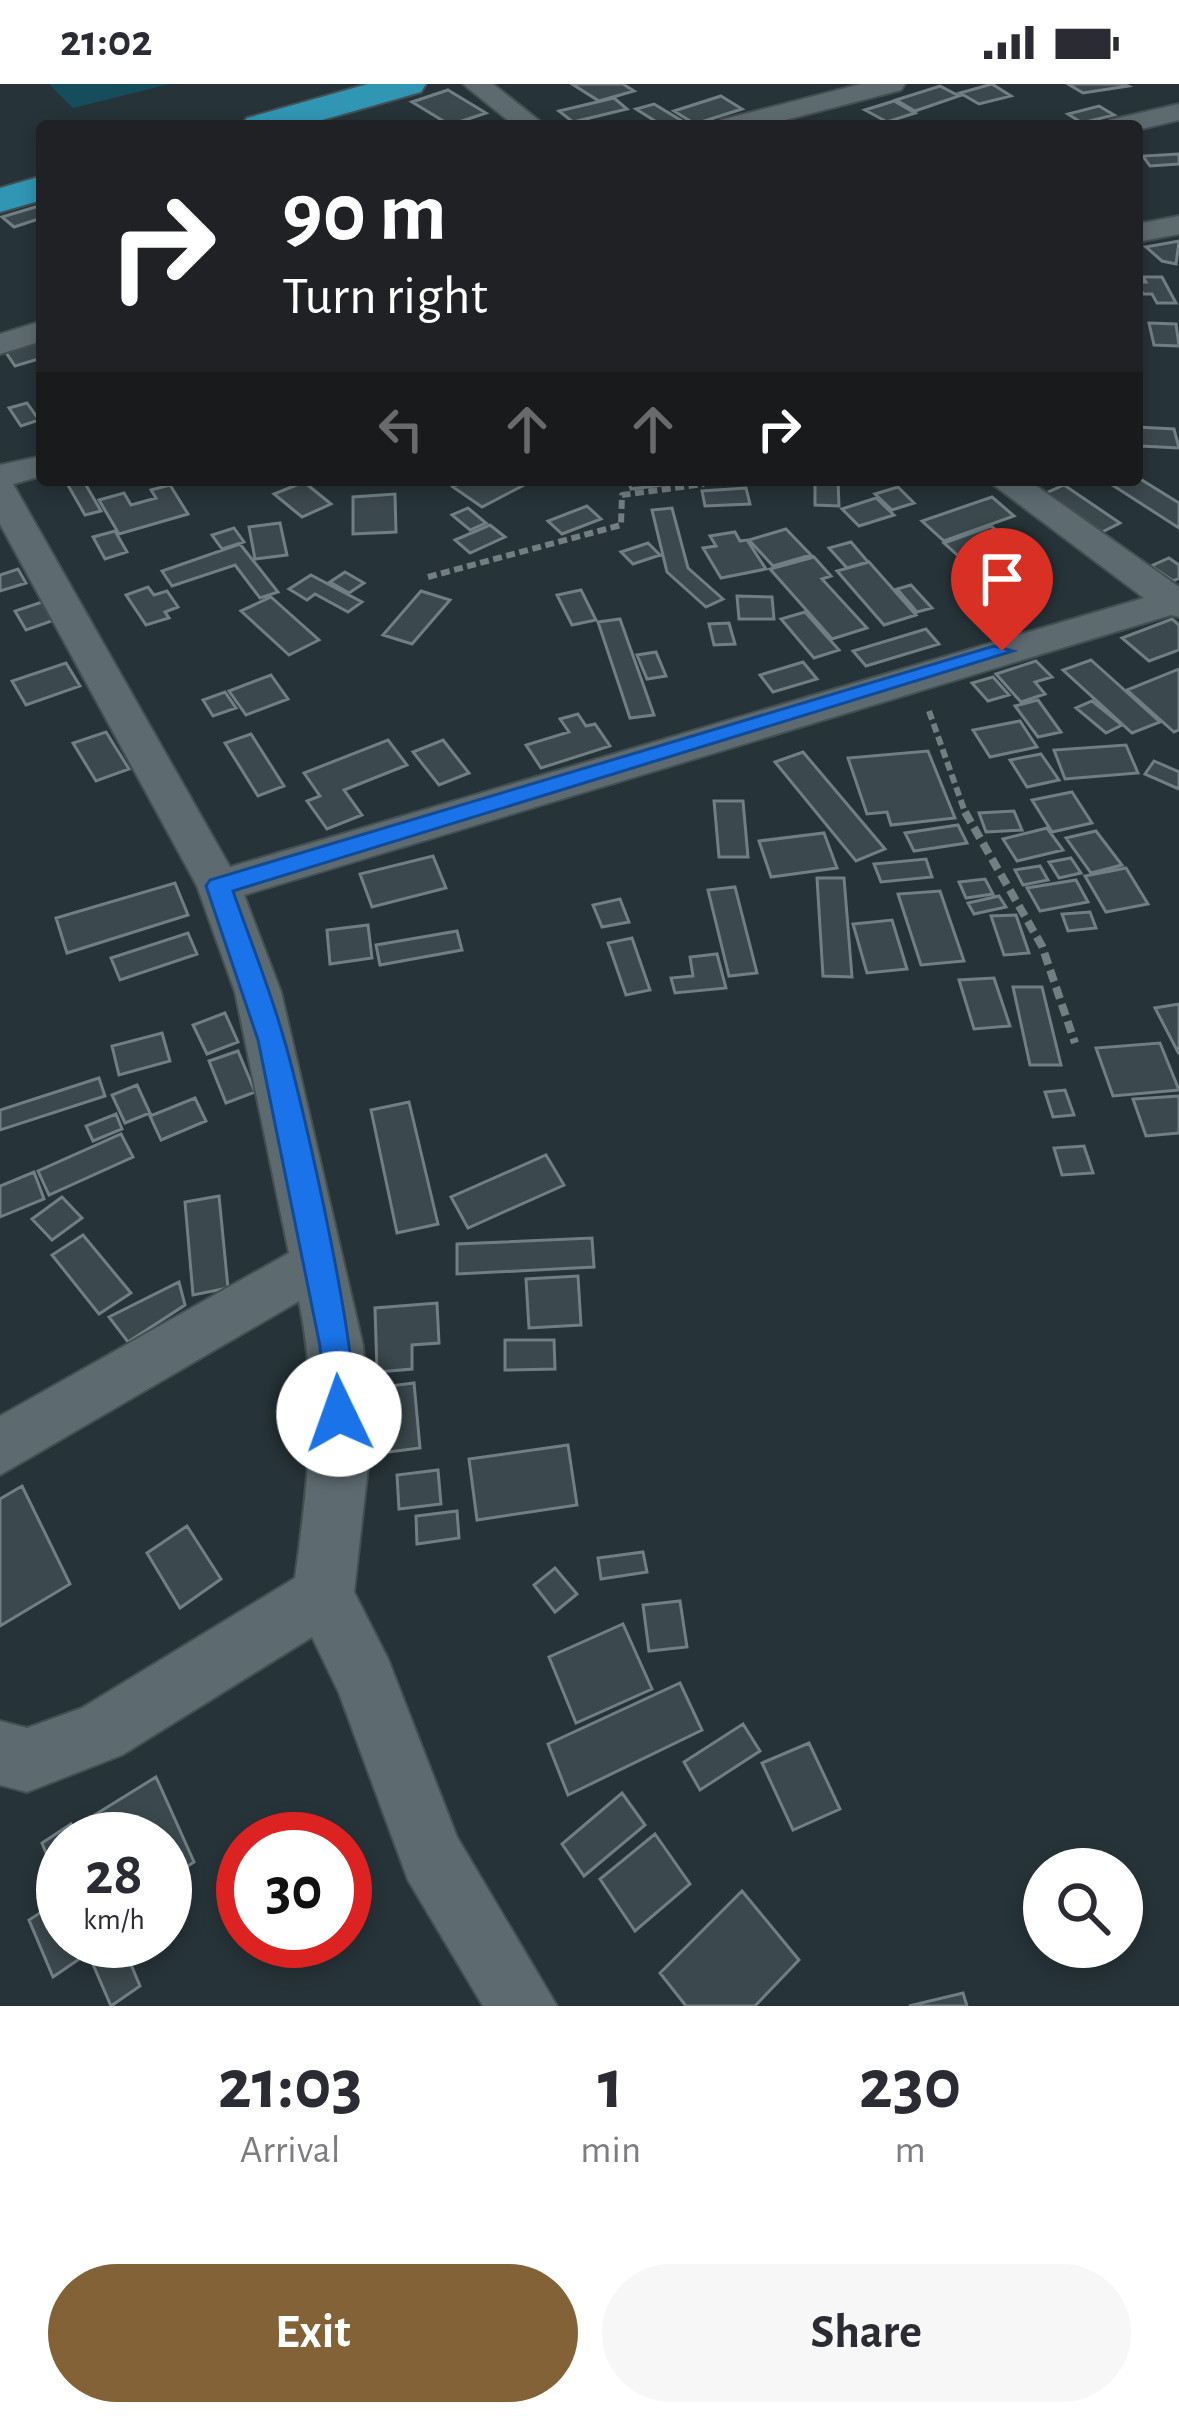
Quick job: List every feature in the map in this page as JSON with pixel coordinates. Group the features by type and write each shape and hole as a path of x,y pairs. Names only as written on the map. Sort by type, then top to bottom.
{"highway":[{"path":"281,120 408,84"},
{"path":"0,200 36,190"}],"street":[{"path":"476,84 524,120"},
{"path":"754,120 892,84"},
{"path":"1144,84 1179,110"},
{"path":"1142,120 1179,110"},
{"path":"1143,232 1179,225"},
{"path":"0,344 36,334"},
{"path":"36,471 3,497 219,886 272,1040 336,1346 341,1449 322,1595 366,1681 431,1857 522,2006"},
{"path":"1013,486 1177,602"},
{"path":"219,886 1177,602"},
{"path":"0,1448 73,1401 319,1263"},
{"path":"0,1754 27,1760 100,1733 322,1595"}],"path":[{"path":"428,577 621,525 620,486"},
{"path":"622,495 689,486"},
{"path":"916,676 969,823 1042,946 1075,1043"}],"shaded area":[{"path":"49,84 170,84 73,108"}],"building":[{"path":"572,84 623,84 634,91 599,101"},
{"path":"992,84 1011,96 979,104 960,93"},
{"path":"1068,84 1123,84 1128,86 1083,93"},
{"path":"940,86 959,96 915,111 896,100"},
{"path":"448,90 486,113 465,120 442,120 412,102"},
{"path":"721,96 742,109 708,120 689,120 674,111"},
{"path":"614,98 627,109 581,120 570,120 559,111"},
{"path":"894,101 915,113 883,120 865,110"},
{"path":"654,104 680,120 653,120 636,109"},
{"path":"1099,106 1114,115 1077,120 1068,114"},
{"path":"1179,154 1179,164 1150,166 1143,156"},
{"path":"36,207 36,220 14,227 2,217"},
{"path":"1179,241 1176,264 1162,261 1146,247"},
{"path":"1143,277 1162,277 1176,303 1157,303 1152,294 1143,294"},
{"path":"1149,323 1176,324 1179,346 1154,345"},
{"path":"36,342 36,360 15,366 5,351"},
{"path":"27,403 36,421 21,426 9,408"},
{"path":"1143,427 1174,429 1179,448 1143,446"},
{"path":"1143,481 1179,503 1179,528 1114,486 1143,486"},
{"path":"68,486 86,486 101,511 85,515"},
{"path":"171,486 188,514 119,534 99,500 124,493 131,505 156,498 151,490"},
{"path":"309,486 331,504 302,517 274,494"},
{"path":"455,486 522,486 482,507"},
{"path":"815,486 838,486 839,506 815,505"},
{"path":"1065,486 1120,523 1102,532 1046,493"},
{"path":"898,487 914,503 892,510 875,494"},
{"path":"746,488 750,504 705,506 702,491"},
{"path":"395,494 396,532 353,534 353,497"},
{"path":"992,497 1014,516 944,541 922,521"},
{"path":"876,498 894,515 859,526 842,509"},
{"path":"587,506 601,519 562,534 548,521"},
{"path":"468,508 486,523 470,530 452,515"},
{"path":"672,508 688,568 723,599 706,607 667,572 652,510"},
{"path":"280,523 287,555 255,559 249,527"},
{"path":"490,525 505,537 470,553 455,540"},
{"path":"991,526 1020,550 972,568 944,543"},
{"path":"234,528 244,542 222,549 212,535"},
{"path":"786,529 811,555 773,566 749,540"},
{"path":"115,531 127,552 105,559 93,537"},
{"path":"735,532 740,541 747,540 766,569 721,578 703,548 716,546 710,536"},
{"path":"851,542 868,562 847,568 829,548"},
{"path":"648,543 660,555 633,564 621,552"},
{"path":"240,544 278,592 260,598 235,565 172,586 162,571"},
{"path":"814,557 831,576 822,579 867,628 832,639 770,569"},
{"path":"1169,558 1179,565 1179,578 1173,581 1151,566"},
{"path":"869,562 916,615 884,625 837,571"},
{"path":"18,569 26,583 0,591 0,575"},
{"path":"345,572 364,583 349,593 330,582"},
{"path":"311,575 362,602 348,612 315,594 307,600 289,589"},
{"path":"911,585 932,608 917,612 897,589"},
{"path":"148,587 154,595 167,591 178,607 165,612 169,618 146,625 126,595"},
{"path":"581,590 596,620 572,625 557,595"},
{"path":"421,591 450,600 412,644 383,635"},
{"path":"737,596 772,597 774,619 739,619"},
{"path":"271,597 319,640 289,655 241,611"},
{"path":"51,599 63,617 26,630 15,611"},
{"path":"805,612 839,650 814,658 781,619"},
{"path":"620,619 654,715 630,718 598,622"},
{"path":"1172,619 1179,625 1179,650 1149,661 1122,638"},
{"path":"729,623 735,644 714,645 709,624"},
{"path":"926,629 939,644 866,666 853,651"},
{"path":"656,652 666,676 647,679 637,655"},
{"path":"1091,660 1160,722 1132,733 1063,670"},
{"path":"1036,661 1052,677 1035,682 1045,694 1021,702 996,674"},
{"path":"803,662 817,679 773,692 760,675"},
{"path":"66,663 80,686 26,705 12,681"},
{"path":"1179,669 1179,730 1174,732 1127,690"},
{"path":"271,675 288,699 246,715 229,691"},
{"path":"993,677 1009,695 988,701 972,683"},
{"path":"225,692 236,708 213,716 203,700"},
{"path":"1038,700 1061,732 1038,737 1015,706"},
{"path":"1092,701 1122,725 1106,733 1076,708"},
{"path":"578,714 586,726 595,724 610,746 541,768 526,745 569,732 560,719"},
{"path":"1020,721 1037,747 990,757 973,730"},
{"path":"106,732 129,769 96,781 73,743"},
{"path":"251,734 284,786 258,796 225,743"},
{"path":"388,740 407,765 344,790 362,815 327,829 307,801 320,796 304,773"},
{"path":"443,740 469,773 439,785 413,752"},
{"path":"1126,745 1138,773 1065,779 1054,750"},
{"path":"928,751 955,818 891,825 887,812 867,814 848,758"},
{"path":"803,752 885,849 856,861 775,762"},
{"path":"1041,754 1059,780 1027,787 1010,760"},
{"path":"1154,761 1179,772 1179,789 1145,774"},
{"path":"1072,792 1092,823 1052,832 1032,800"},
{"path":"714,801 743,801 748,857 719,857"},
{"path":"1014,811 1022,830 986,832 979,813"},
{"path":"958,825 967,843 914,851 905,833"},
{"path":"1047,828 1063,850 1017,861 1003,839"},
{"path":"1096,831 1122,865 1091,873 1066,838"},
{"path":"824,833 837,868 771,877 759,841"},
{"path":"433,856 446,888 372,907 360,874"},
{"path":"1071,858 1081,873 1059,878 1049,862"},
{"path":"926,859 932,877 881,882 874,864"},
{"path":"1040,866 1048,880 1023,885 1015,870"},
{"path":"1126,868 1148,904 1106,912 1085,876"},
{"path":"817,878 844,878 852,977 823,976"},
{"path":"985,879 993,894 966,898 959,882"},
{"path":"1076,880 1088,902 1040,911 1027,888"},
{"path":"175,883 188,915 67,953 56,918"},
{"path":"735,887 757,973 729,976 708,890"},
{"path":"940,891 964,961 921,965 898,894"},
{"path":"999,896 1006,907 974,914 968,903"},
{"path":"620,899 629,922 602,927 593,905"},
{"path":"1090,912 1096,928 1068,931 1062,914"},
{"path":"1016,915 1029,953 1004,955 991,916"},
{"path":"892,920 907,969 867,973 853,924"},
{"path":"368,925 372,958 330,964 327,930"},
{"path":"457,931 462,950 380,965 376,945"},
{"path":"188,933 197,954 120,980 111,958"},
{"path":"632,938 650,990 626,995 608,943"},
{"path":"717,954 726,988 675,993 671,978 693,976 690,957"},
{"path":"994,978 1010,1026 974,1029 959,980"},
{"path":"1013,987 1042,987 1061,1065 1030,1065"},
{"path":"1179,1004 1179,1054 1155,1008"},
{"path":"225,1013 238,1042 207,1054 193,1025"},
{"path":"162,1033 170,1061 119,1075 112,1046"},
{"path":"1160,1043 1179,1090 1113,1096 1096,1048"},
{"path":"238,1051 255,1092 226,1103 209,1061"},
{"path":"99,1078 105,1096 0,1130 0,1110"},
{"path":"137,1085 150,1113 125,1123 112,1095"},
{"path":"1065,1090 1074,1115 1053,1117 1045,1092"},
{"path":"1179,1096 1179,1133 1146,1136 1133,1099"},
{"path":"195,1098 206,1121 161,1140 150,1116"},
{"path":"409,1102 438,1224 397,1233 371,1110"},
{"path":"116,1114 122,1129 93,1141 86,1126"},
{"path":"121,1134 133,1157 49,1195 38,1171"},
{"path":"1084,1146 1093,1173 1062,1175 1054,1148"},
{"path":"546,1155 564,1185 468,1228 451,1197"},
{"path":"34,1172 44,1199 0,1217 0,1186"},
{"path":"219,1196 228,1288 193,1295 185,1202"},
{"path":"62,1197 82,1218 52,1240 32,1219"},
{"path":"83,1235 131,1293 99,1314 52,1255"},
{"path":"592,1238 594,1267 457,1274 457,1244"},
{"path":"578,1276 581,1325 529,1328 526,1279"},
{"path":"179,1282 185,1305 128,1342 109,1317"},
{"path":"437,1303 439,1343 412,1345 412,1369 377,1372 375,1308"},
{"path":"505,1340 554,1340 555,1369 505,1370"},
{"path":"414,1383 420,1448 388,1452 382,1387"},
{"path":"568,1445 577,1505 477,1520 469,1459"},
{"path":"438,1470 441,1504 399,1509 397,1475"},
{"path":"22,1486 70,1584 0,1626 0,1499"},
{"path":"457,1511 459,1538 417,1544 416,1516"},
{"path":"187,1526 221,1579 180,1608 147,1553"},
{"path":"643,1552 647,1572 601,1579 598,1558"},
{"path":"555,1568 577,1594 555,1612 534,1585"},
{"path":"680,1601 687,1647 649,1651 643,1605"},
{"path":"623,1624 652,1689 576,1723 549,1657"},
{"path":"680,1683 702,1730 568,1795 548,1744"},
{"path":"743,1724 760,1751 700,1790 684,1762"},
{"path":"809,1743 840,1809 793,1830 762,1763"},
{"path":"156,1777 172,1812 99,1812"},
{"path":"622,1793 645,1825 584,1876 562,1844"},
{"path":"655,1834 690,1884 635,1931 600,1879"},
{"path":"742,1891 799,1960 755,2006 686,2006 660,1973"},
{"path":"95,1968 132,1968 140,1986 111,2006"},
{"path":"963,1993 967,2006 909,2006"}],"route":[{"path":"339,1414 336,1346 272,1040 219,886 775,723 1002,651"}]}
